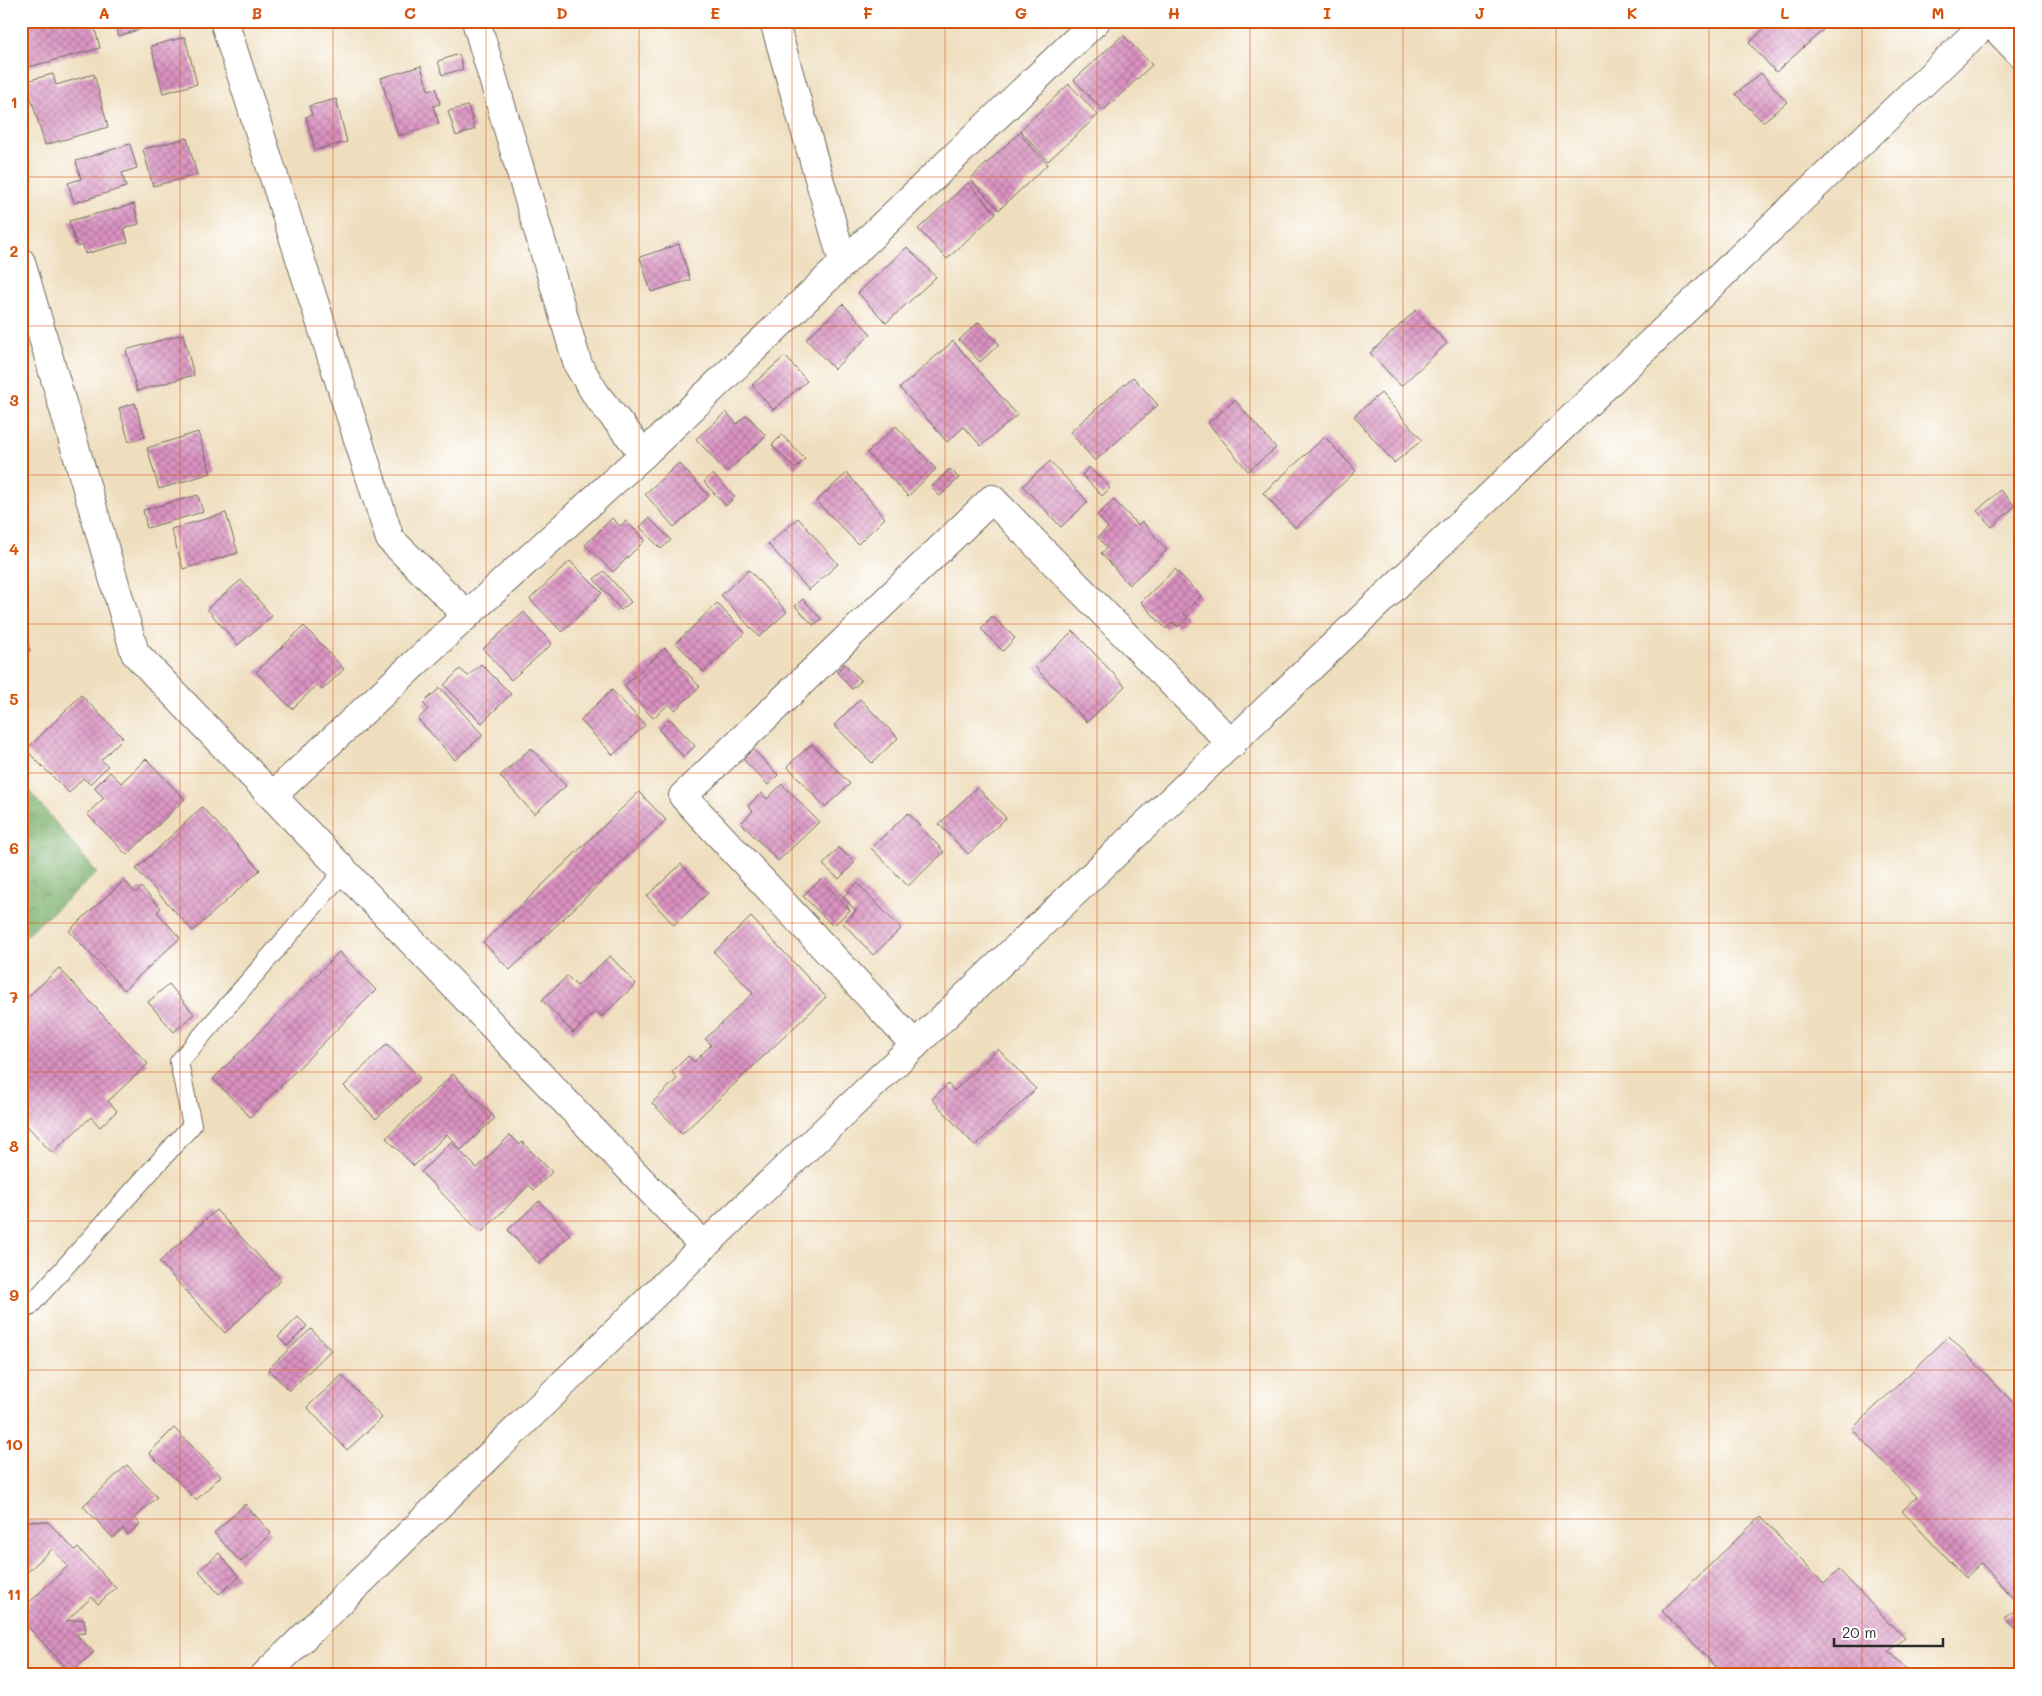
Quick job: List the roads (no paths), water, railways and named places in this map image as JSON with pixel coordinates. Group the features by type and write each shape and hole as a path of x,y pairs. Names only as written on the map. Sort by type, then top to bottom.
{"street":[{"path":"224,21 390,539 467,615"},
{"path":"476,21 578,365 597,396 644,454"},
{"path":"774,21 843,262"},
{"path":"272,796 644,454 1096,21"},
{"path":"265,1675 704,1246 1989,21 2021,54"},
{"path":"21,262 135,653 704,1246"},
{"path":"915,1045 683,796 992,499 1232,744"}],"lane":[{"path":"21,1305 29,1307 192,1125 179,1062 344,871"}]}
